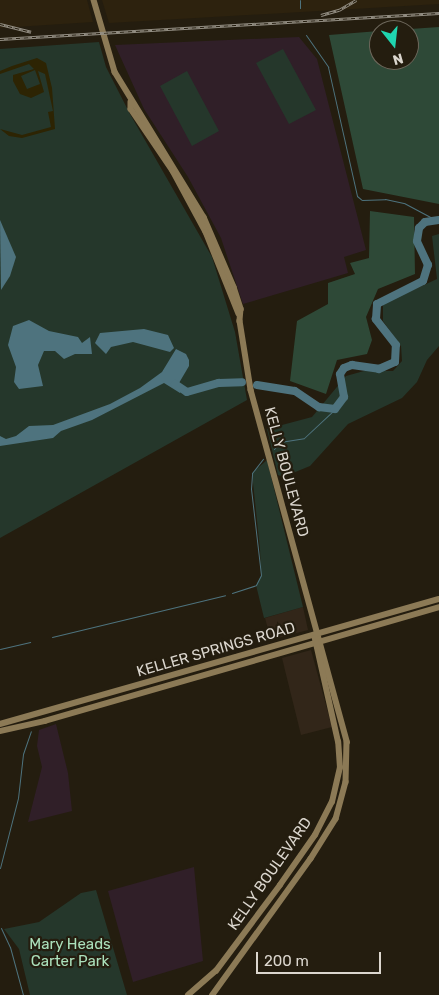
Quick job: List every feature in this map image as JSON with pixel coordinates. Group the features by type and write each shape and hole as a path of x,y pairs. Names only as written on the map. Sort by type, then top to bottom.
{"main road":[{"name":"KELLY BOULEVARD","path":"94,0 110,60 131,102 154,132 187,193 218,257 239,314 251,390 317,635 322,641 338,703 348,762 340,809 316,853 213,995"},
{"name":"KELLER SPRINGS ROAD","path":"0,724 439,599"},
{"name":"KELLER SPRINGS ROAD","path":"0,731 155,689 439,607"},
{"path":"314,643 317,635"},
{"name":"KELLY BOULEVARD","path":"188,995 216,971 280,886 328,813 340,768 338,742 314,643"},
{"path":"153,681 155,689"},
{"path":"330,705 338,703"}],"shaded area":[{"path":"0,0 87,0 93,22 0,28"},
{"path":"102,0 439,0 439,4 109,23"},
{"path":"299,37 317,59 366,250 344,257 348,273 243,304 221,238 188,177 144,109 115,45"},
{"path":"303,607 308,630 271,640 265,618"},
{"path":"311,650 332,727 301,735 282,658"},
{"path":"56,724 68,773 72,811 28,822 42,767 37,746 39,730"},
{"path":"194,867 203,961 133,982 108,891"}],"green space":[{"path":"439,27 439,204 363,189 329,35 369,32 369,70 419,70 419,28"},
{"path":"99,42 106,67 130,114 212,257 235,332 247,400 0,538 0,49"},
{"path":"283,49 316,110 289,124 256,63"},
{"path":"187,71 219,131 192,146 160,86"},
{"path":"370,211 414,217 415,274 378,289 366,317 372,340 367,354 337,360 326,394 290,381 297,321 328,304 328,283 355,274 350,263 369,258"},
{"path":"439,234 439,346 427,360 417,382 402,398 348,424 310,466 283,477 278,475 267,429 312,417 346,376 364,371 393,371 402,361 401,346 383,321 383,304 437,279 432,236"},
{"path":"267,460 303,607 264,618 256,585 261,575 252,473"},
{"name":"Mary Heads Carter Park","path":"96,890 127,995 30,995 19,949 4,929 39,922 81,893"}],"sand":[{"path":"37,58 46,63 52,88 55,129 22,138 9,136 0,129 22,135 51,127 48,112 53,111 45,74 38,71 44,92 31,98 20,94 13,81 13,75 34,69 29,64 0,74 0,71","holes":["35,70 40,84 27,89 21,76"]}],"water":[{"path":"0,220 16,257 10,276 1,290"},
{"path":"29,320 49,331 78,337 82,343 90,337 92,354 75,354 64,359 55,351 44,351 38,365 43,386 19,389 14,382 16,367 8,345 13,326"},
{"path":"144,329 168,335 174,348 170,352 133,342 111,347 106,354 95,343 100,333"},
{"path":"176,349 186,354 189,360 189,366 179,383 183,387 180,393 164,383 92,420 61,431 53,438 0,446 0,436 6,439 16,436 29,426 53,425 110,404 140,388 162,372"}],"waterway":[{"path":"300,0 300,8"},
{"path":"306,35 328,67 357,196 362,200 385,199 404,203 434,219"},
{"path":"257,385 295,391 319,407 335,409 344,397 340,374 344,368 352,365 379,369 395,362 396,345 376,319 377,304 423,281 428,265 417,241 419,228 425,222 439,220"},
{"path":"175,384 187,392 219,383 242,382"},
{"path":"274,449 280,442 304,438 335,409"},
{"path":"232,593 256,585 261,575 251,489 252,473 263,459"},
{"path":"52,637 225,595"},
{"path":"0,649 30,642"},
{"path":"0,868 18,798 23,754 31,731"},
{"path":"1,928 10,947 23,995"}],"railway":[{"path":"321,15 339,10 356,0"},
{"path":"0,39 439,13"},
{"path":"0,24 31,32"}]}
